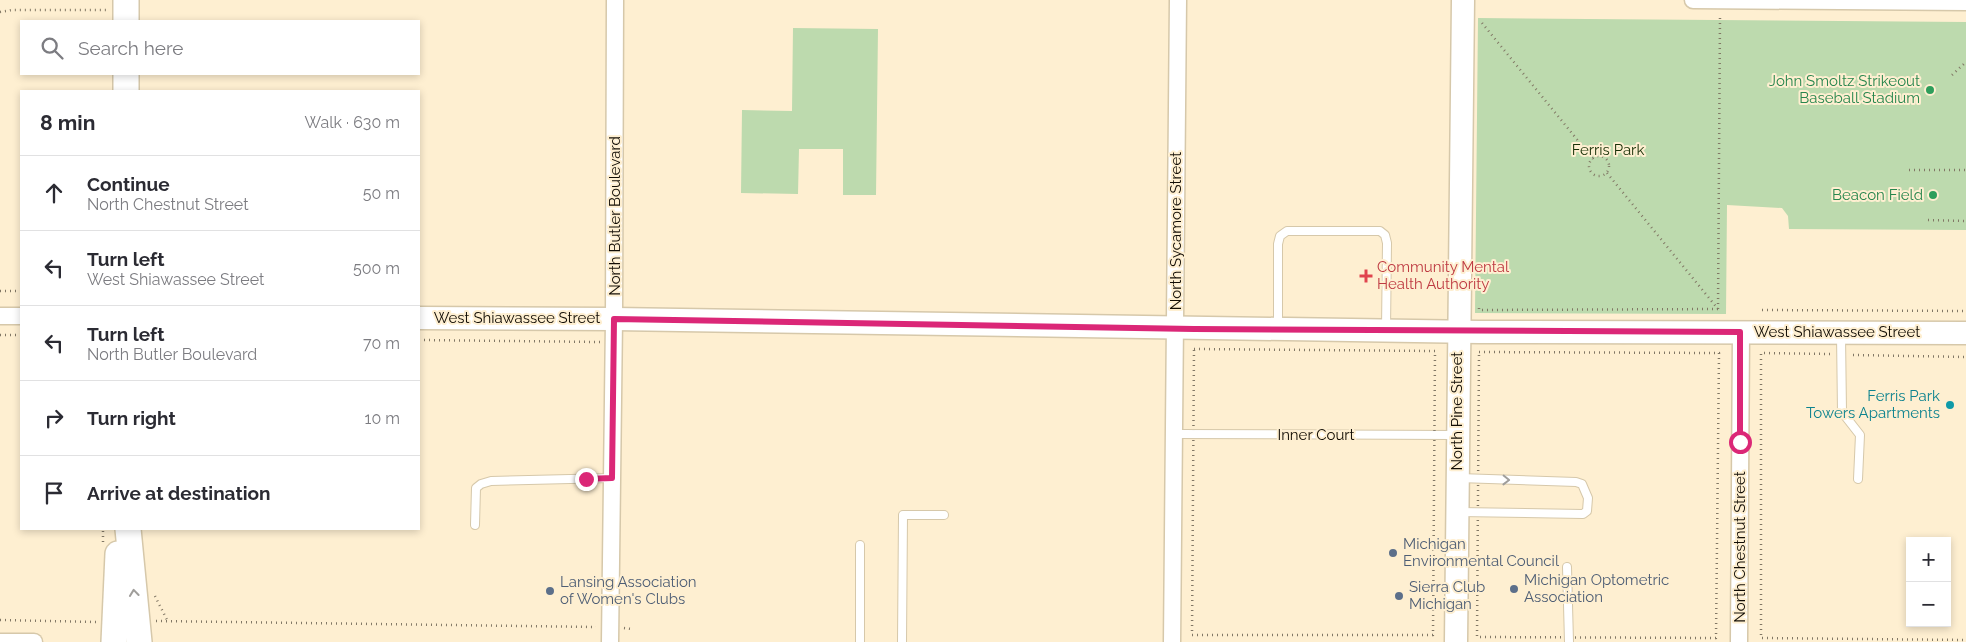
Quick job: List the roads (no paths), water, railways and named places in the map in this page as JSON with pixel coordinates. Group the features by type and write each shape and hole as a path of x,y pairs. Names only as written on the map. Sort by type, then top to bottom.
{"main road":[{"path":"126,75 126,90"},
{"path":"119,530 126,632"},
{"path":"126,632 128,530"}],"street":[{"name":"North Butler Boulevard","path":"610,635 614,342 615,0"},
{"name":"North Sycamore Street","path":"1172,642 1178,0"},
{"name":"North Pine Street","path":"1456,642 1457,478 1446,435 1458,332 1463,0"},
{"path":"1693,0 1966,2"},
{"path":"0,316 20,316"},
{"name":"West Shiawassee Street","path":"420,318 614,319 1458,332 1740,332 1841,344 1966,333"},
{"name":"North Chestnut Street","path":"1739,642 1740,332"},
{"path":"0,642 34,642"}],"lane":[{"path":"1278,329 1278,244 1280,236 1287,231 1380,231 1385,235 1387,243 1386,331"},
{"path":"1841,344 1842,412 1860,435 1858,479"},
{"name":"Inner Court","path":"1175,434 1446,435"},
{"path":"475,525 476,488 481,484 491,481 612,478"},
{"path":"1457,478 1576,482 1582,484 1588,498 1587,511 1583,514 1457,512"},
{"path":"902,642 903,515 944,515"},
{"path":"860,545 860,642"},
{"path":"1567,567 1568,642"}],"place":[{"name":"John Smoltz Strikeout Baseball Stadium","path":"1930,90"},
{"name":"Beacon Field","path":"1933,195"},
{"name":"Community Mental Health Authority","path":"1366,276"},
{"name":"Ferris Park Towers Apartments","path":"1950,405"},
{"name":"Michigan Environmental Council","path":"1393,553"},
{"name":"Michigan Optometric Association","path":"1514,589"},
{"name":"Lansing Association of Women's Clubs","path":"550,591"},
{"name":"Sierra Club Michigan","path":"1399,596"}],"park label":[{"name":"Ferris Park","path":"1608,150"}]}
